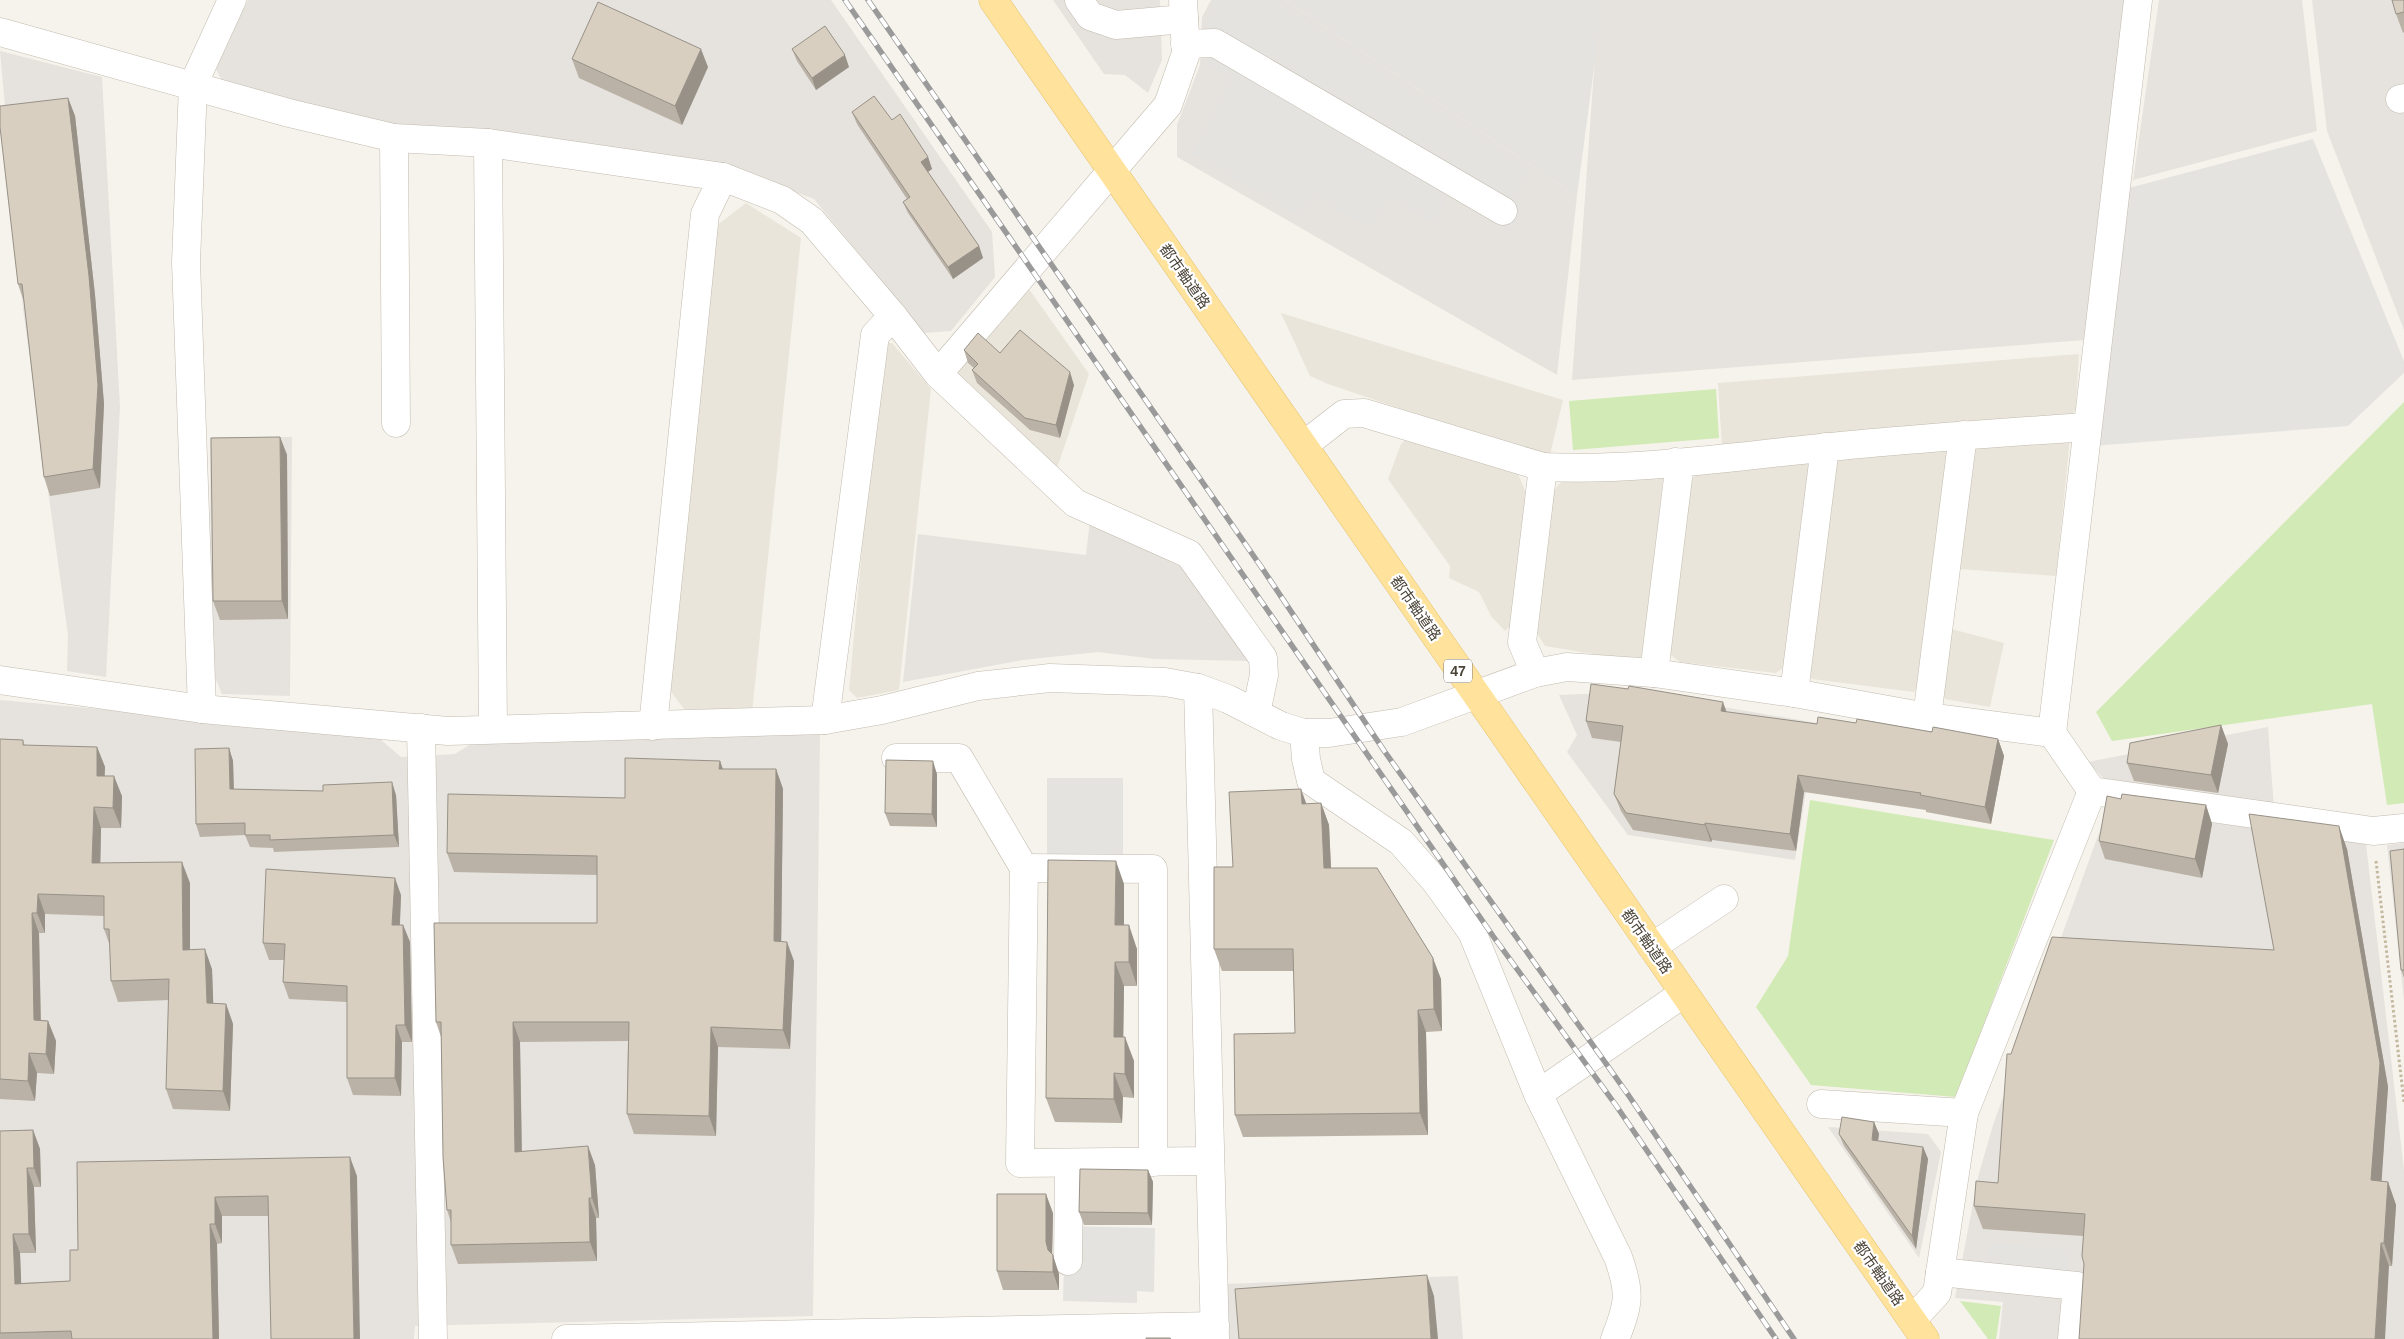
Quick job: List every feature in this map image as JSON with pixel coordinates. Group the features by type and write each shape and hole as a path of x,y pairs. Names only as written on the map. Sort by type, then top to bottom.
{"main road":[{"name":"都市軸道路","path":"993,0 1304,445 1475,697 1684,993 1918,1330"}],"street":[{"path":"202,709 186,262 193,85 232,0"},
{"path":"1079,0 1090,16 1116,25 1184,21 1215,43 1503,211"},
{"path":"2138,0 2052,733 2092,791 2373,831 2404,828"},
{"path":"938,374 1168,105 1186,53 1184,21"},
{"path":"0,32 289,113 394,138 488,143 723,177 782,200 812,221 893,316 938,374 1075,503 1189,554 1263,658 1264,675 1256,713"},
{"path":"394,138 396,423"},
{"path":"488,143 493,729"},
{"path":"653,726 706,214 723,177"},
{"path":"825,720 875,335 893,316"},
{"path":"1304,445 1344,414 1364,414 1543,467 1568,468 1676,462 1963,435 2087,427"},
{"path":"1927,717 1963,435"},
{"path":"1794,693 1825,447"},
{"path":"1654,673 1678,478 1676,462"},
{"path":"1535,673 1522,642 1543,467"},
{"path":"0,680 202,709 448,731 825,720 882,710 978,686 1050,678 1165,682 1198,688 1228,699 1281,726 1304,733 1329,733 1402,722 1475,697 1535,673 1567,667 1654,673 1794,693 1927,717 2052,733"},
{"path":"566,1339 1215,1333 1198,688"},
{"path":"421,728 433,1339"},
{"path":"1304,733 1306,759 1311,782 1401,842 1436,882 1472,932 1538,1094 1618,1257 1627,1282 1628,1300 1615,1339"},
{"path":"896,758 960,758 1024,868 1020,1163 1210,1161"},
{"path":"1918,1330 1937,1293 1964,1113 2092,791"},
{"path":"1024,868 1084,861 1153,868 1153,1162"},
{"path":"1652,948 1724,898"},
{"path":"1538,1094 1684,993"},
{"path":"1820,1104 1964,1113"},
{"path":"1068,1261 1069,1163"},
{"path":"1940,1272 2077,1286 2072,1339"}],"path":[{"path":"2373,831 2404,1102"}],"shaded area":[{"path":"248,0 831,0 992,232 995,277 951,331 924,333 814,199 726,165 417,132 224,85 216,69"},
{"path":"1053,0 1160,0 1162,60 1148,93 1125,75 1104,74"},
{"path":"1211,0 1285,0 1577,196 1557,375 1177,157 1177,125 1200,65 1202,17"},
{"path":"1213,0 1277,0 1531,170 1516,200 1524,205 1510,233 1449,194 1434,223 1389,199 1371,229 1312,196 1300,217 1192,154 1229,78 1205,63 1209,10"},
{"path":"1285,0 1603,0 1577,196"},
{"path":"1599,0 2128,0 2084,340 1572,380"},
{"path":"2159,0 2302,0 2317,131 2133,180"},
{"path":"2312,0 2404,0 2404,330 2327,131"},
{"path":"0,51 102,77 120,407 106,677 67,671 68,635 23,309"},
{"path":"2313,139 2404,361 2404,373 2348,426 2093,446 2125,189"},
{"path":"746,203 801,238 752,713 684,709 669,689 716,226"},
{"path":"1029,289 1089,374 1055,474 947,377"},
{"path":"1281,313 1563,400 1549,459 1328,384 1310,376"},
{"path":"881,343 892,343 931,389 899,690 857,698 849,690"},
{"path":"2079,354 2076,406 2073,415 1722,448 1718,383"},
{"path":"1410,435 1515,467 1526,493 1513,624 1505,631 1491,616 1479,592 1449,578 1450,566 1388,479 1401,444"},
{"path":"210,437 292,437 290,696 222,694 211,668"},
{"path":"2070,439 2056,576 1960,569 1974,452 1980,443"},
{"path":"1942,446 1950,456 1922,683 1914,692 1812,679 1806,667 1832,463 1839,457"},
{"path":"1805,459 1812,467 1788,664 1776,673 1680,662 1668,653 1687,486 1699,470"},
{"path":"1659,474 1663,479 1643,656 1635,661 1545,646 1537,633 1551,494 1566,476"},
{"path":"1090,520 1183,568 1251,661 1155,659 1098,652 1023,660 903,682 918,534 1086,555"},
{"path":"1944,627 2004,643 1990,707 1945,699 1938,687"},
{"path":"1636,692 1817,723 1795,860 1628,835 1567,752 1577,735 1559,695"},
{"path":"0,700 374,734 401,757 455,754 474,742 820,731 813,1316 415,1326 414,1339 0,1339"},
{"path":"2268,727 2274,808 2108,783 2088,762"},
{"path":"1047,778 1123,778 1123,856 1047,855"},
{"path":"2108,808 2366,844 2404,1170 2404,1339 1999,1339 2003,1302 1955,1298 1978,1177 1993,1125"},
{"path":"2404,843 2404,1001 2387,845"},
{"path":"1828,1127 1928,1134 1941,1152 1919,1258"},
{"path":"1065,1226 1155,1228 1154,1292 1137,1291 1137,1303 1063,1301"},
{"path":"1988,1243 2070,1249 2068,1271 1987,1266"},
{"path":"1458,1276 1463,1339 1224,1339 1224,1284"}],"green space":[{"path":"1716,389 1719,438 1573,450 1569,401"},
{"path":"2404,402 2404,803 2387,805 2372,704 2112,741 2096,712"},
{"path":"1810,800 2054,840 1956,1097 1811,1085 1756,1007 1788,956"},
{"path":"1960,1301 2001,1306 1996,1339 1988,1339"}],"building":[{"path":"2392,0 2404,0 2404,12 2396,14"},
{"path":"598,2 701,49 675,106 572,59"},
{"path":"825,26 845,55 812,78 792,49"},
{"path":"874,96 892,120 900,114 928,157 921,162 979,246 948,267 903,202 910,197 852,112"},
{"path":"68,98 89,276 98,385 93,469 44,477 22,284 18,284 0,127 0,106"},
{"path":"1020,330 1070,372 1056,425 1025,418 972,370 978,364 964,350 978,333 1000,353"},
{"path":"280,437 282,601 213,601 211,438"},
{"path":"1591,684 1628,689 1629,686 1723,702 1721,711 1817,724 1818,717 1856,723 1857,719 1932,732 1933,727 1998,739 1985,807 1920,795 1921,793 1798,775 1790,834 1705,823 1705,825 1626,813 1614,794 1623,726 1586,721"},
{"path":"2221,725 2211,775 2127,763 2130,743"},
{"path":"0,739 23,740 23,745 97,747 97,776 114,776 113,808 94,807 92,863 182,862 183,950 205,949 207,1003 226,1004 223,1091 166,1089 169,979 111,981 109,929 104,929 104,896 38,894 37,913 32,913 34,1020 48,1021 46,1054 29,1053 28,1081 0,1079"},
{"path":"229,748 230,789 323,791 323,785 392,782 394,835 270,840 270,835 245,835 245,823 196,824 195,749"},
{"path":"625,758 720,761 719,769 776,769 774,941 787,942 783,1030 711,1027 709,1116 627,1114 629,1022 513,1022 515,1152 588,1146 592,1198 589,1198 590,1242 451,1245 451,1210 447,1210 443,1157 441,1022 436,1022 434,923 597,923 597,856 447,853 448,794 625,798"},
{"path":"886,760 933,761 932,814 885,813"},
{"path":"1301,789 1302,804 1321,803 1324,868 1377,868 1433,958 1434,1009 1418,1010 1420,1113 1235,1115 1234,1034 1295,1033 1293,949 1214,949 1214,867 1233,867 1229,792"},
{"path":"2122,794 2206,805 2195,859 2099,841 2107,796 2121,799"},
{"path":"2249,814 2339,826 2380,1063 2371,1180 2388,1182 2384,1243 2381,1243 2375,1339 2079,1339 2085,1214 1974,1206 1976,1181 1998,1183 2007,1054 2011,1054 2052,937 2274,950"},
{"path":"2404,849 2404,970 2401,970 2390,851"},
{"path":"1048,860 1116,861 1115,925 1129,925 1129,962 1115,962 1114,1037 1125,1037 1125,1074 1114,1073 1114,1099 1046,1098"},
{"path":"266,869 395,878 392,925 403,925 405,1025 396,1025 395,1078 347,1078 347,986 283,982 285,944 263,943"},
{"path":"1842,1117 1874,1122 1872,1140 1923,1147 1912,1236 1839,1134"},
{"path":"33,1130 34,1168 27,1168 29,1234 13,1234 15,1284 70,1281 70,1250 78,1250 77,1162 350,1157 354,1339 271,1339 268,1196 215,1197 215,1224 210,1224 213,1339 72,1339 71,1331 0,1333 0,1131"},
{"path":"1080,1169 1148,1170 1148,1213 1079,1212"},
{"path":"997,1194 1046,1194 1046,1242 1048,1250 1053,1255 1053,1272 997,1271"},
{"path":"1427,1275 1431,1339 1239,1339 1235,1289"},
{"path":"1170,1338 1171,1339 1146,1339"}],"railway":[{"path":"845,0 1493,936 1615,1104 1776,1339"},
{"path":"868,0 1262,568 1385,752 1629,1096 1794,1339"}]}
